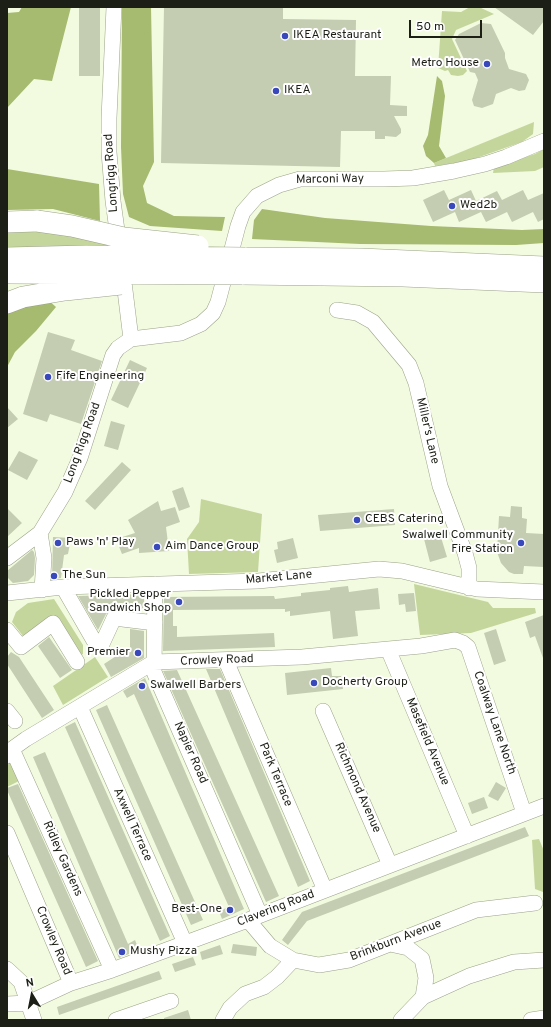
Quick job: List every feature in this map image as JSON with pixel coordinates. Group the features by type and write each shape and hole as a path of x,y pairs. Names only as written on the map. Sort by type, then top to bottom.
{"highway":[{"path":"7,222 36,221 72,226 124,238 143,240 245,260 335,259 410,269 544,282"},
{"path":"410,269 456,256 544,254"},
{"path":"7,258 86,256 245,260 410,269 544,267"},
{"path":"15,300 65,290 215,274 245,260"},
{"path":"410,269 463,287 544,294"},
{"path":"7,273 215,274"}],"street":[{"name":"Longrigg Road","path":"114,7 109,152 113,201 131,339"},
{"name":"Marconi Way","path":"131,339 181,333 190,330 212,313 218,302 243,212 257,196 279,185 290,181 309,178 413,178 485,164 506,157 544,140"},
{"name":"Miller's Lane","path":"337,310 357,313 373,322 409,365 416,383 440,486 465,553 469,568 469,588"},
{"name":"Long Rigg Road","path":"7,558 40,533 57,506 78,464 113,355 118,348 131,339"},
{"path":"40,533 44,558 42,590"},
{"name":"Market Lane","path":"9,595 63,587 258,580 379,569 402,571 469,588 544,592"},
{"name":"Napier Road","path":"155,584 154,672 254,918"},
{"path":"63,587 97,646 102,644 114,618 155,623"},
{"path":"7,630 21,647 53,623 77,662"},
{"name":"Crowley Road","path":"10,752 26,739 154,662 302,657 388,649 454,640"},
{"name":"Coalway Lane North","path":"454,640 463,643 468,648 524,813"},
{"name":"Masefield Avenue","path":"388,649 467,836"},
{"name":"Park Terrace","path":"226,660 325,890"},
{"name":"Axwell Terrace","path":"80,707 185,943"},
{"name":"Richmond Avenue","path":"323,711 390,865"},
{"name":"Ridley Gardens","path":"10,752 112,970"},
{"name":"Clavering Road","path":"7,1004 28,1003 71,983 112,970 254,918 544,806"},
{"name":"Crowley Road","path":"7,833 71,983"},
{"name":"Brinkburn Avenue","path":"254,918 270,946 293,960 319,965 350,960 476,910 535,904"},
{"path":"390,944 408,948 422,959 426,978 423,997"},
{"path":"223,1020 230,1008 245,994 264,987 277,977 293,960"},
{"path":"401,1020 423,997 469,976 514,962 544,960"},
{"path":"7,969 21,982 34,1020"},
{"path":"116,1020 171,1001"},
{"path":"531,1020 544,1018"}],"green space":[{"path":"22,7 71,7 52,81 34,79 7,108 7,13 19,12"},
{"path":"122,7 151,7 154,162 143,186 147,203 174,216 225,217 222,231 150,226 129,217 123,194 121,147"},
{"path":"470,7 479,7 494,14 456,30 452,39 467,71 463,75 451,75 448,70 445,71 438,68 442,11 461,12"},
{"path":"437,76 442,81 445,96 439,146 446,158 434,163 426,156 423,146 428,135"},
{"path":"534,122 533,134 522,142 468,161 435,166 434,163"},
{"path":"544,149 544,167 535,171 493,173 494,167 535,154"},
{"path":"7,169 99,184 100,221 53,209 7,210"},
{"path":"262,209 325,218 431,226 522,230 544,229 544,243 516,245 360,244 252,239 254,220"},
{"path":"7,230 49,230 156,249 7,248"},
{"path":"47,299 56,307 36,331 15,352 7,367 7,311"},
{"path":"201,499 262,514 258,572 189,574 187,539 199,522"},
{"path":"414,584 488,602 493,608 535,608 536,613 471,633 420,635"},
{"path":"54,599 83,645 83,654 78,657 56,620 23,636 12,622 16,612 28,603"},
{"path":"95,657 108,677 63,705 53,686"},
{"path":"12,759 21,780 7,787 7,766"},
{"path":"539,839 544,851 544,908 543,892 535,889 532,840"}],"building":[{"path":"79,7 100,7 100,76 79,76"},
{"name":"IKEA","path":"164,7 283,7 283,19 356,20 355,76 391,76 390,105 407,106 407,116 394,116 401,129 401,133 396,137 385,136 385,139 375,139 375,131 341,131 340,167 161,163"},
{"path":"494,7 544,7 544,21 533,35"},
{"name":"Metro House","path":"481,23 491,24 505,53 505,58 509,69 526,74 529,80 525,90 519,91 511,88 496,94 493,104 482,108 474,106 472,100 478,80 475,73 470,72 455,40 459,34"},
{"path":"444,190 449,200 471,190 476,201 497,191 502,200 523,190 528,200 544,193 544,219 538,222 533,212 512,222 507,212 486,222 481,212 459,222 455,212 433,222 423,200"},
{"path":"48,332 75,340 71,350 102,361 81,424 50,414 47,422 23,414"},
{"path":"130,360 147,368 128,408 111,400"},
{"path":"7,407 18,419 7,428"},
{"path":"111,421 125,425 118,450 104,446"},
{"path":"19,451 38,460 27,480 8,470"},
{"path":"122,462 131,470 95,510 85,501"},
{"path":"183,487 190,507 179,511 172,491"},
{"path":"158,501 161,511 175,507 180,522 166,527 169,551 139,553 139,548 122,554 116,539 135,533 128,520"},
{"name":"Swalwell Community Fire Station","path":"511,506 522,507 522,518 527,519 526,533 544,534 544,567 524,566 523,574 514,574 509,572 501,563 497,552 499,516 510,517"},
{"path":"7,508 22,523 7,537"},
{"name":"CEBS Catering","path":"394,509 395,525 320,531 318,515"},
{"path":"440,534 447,557 430,562 424,539"},
{"path":"53,537 71,538 68,554 64,555 61,578 52,579"},
{"path":"293,538 298,558 277,563 274,550 278,549 277,542"},
{"path":"32,550 35,558 34,575 28,581 13,583 7,577 7,571"},
{"path":"348,586 349,592 378,588 380,609 355,611 358,636 333,639 330,611 290,616 290,611 285,612 285,609 173,610 173,626 177,626 177,637 274,633 275,647 163,651 164,597 274,596 275,599 301,596 301,593 330,590 330,588"},
{"path":"414,593 416,611 406,612 405,604 399,605 398,594"},
{"path":"144,594 144,609 133,609 132,611 115,609 110,610 106,614 98,630 78,596"},
{"path":"544,615 543,658 535,636 530,638 525,622"},
{"path":"130,629 144,631 144,658 111,677 104,664 130,647"},
{"path":"496,629 506,661 494,665 484,633"},
{"path":"49,637 72,670 60,678 38,646"},
{"path":"11,652 19,657 54,710 42,718 7,664 7,657"},
{"name":"Docherty Group","path":"331,668 332,676 341,676 343,689 287,695 285,673"},
{"path":"206,669 220,669 310,881 298,887"},
{"path":"177,670 279,896 266,902 163,671"},
{"path":"145,678 244,909 222,919 219,911 229,907 134,694 127,698 123,691"},
{"path":"107,705 203,920 191,925 96,710"},
{"path":"75,722 170,936 160,941 65,727"},
{"path":"45,752 128,944 135,940 139,950 119,958 33,757"},
{"path":"496,782 506,788 498,801 488,796"},
{"path":"18,784 98,961 86,967 7,790 7,788"},
{"path":"484,797 488,808 472,814 468,803"},
{"path":"525,827 529,836 307,921 288,945 282,940 302,912"},
{"path":"233,944 257,947 256,956 231,953"},
{"path":"220,945 223,954 202,960 200,952"},
{"path":"193,957 196,965 175,972 172,964"},
{"path":"159,971 162,979 59,1015 57,1007"},
{"path":"188,1010 191,1020 164,1020 164,1018"}],"place":[{"name":"IKEA Restaurant","path":"285,36"},
{"name":"Metro House","path":"487,64"},
{"name":"IKEA","path":"276,91"},
{"name":"Wed2b","path":"452,206"},
{"name":"Fife Engineering","path":"48,377"},
{"name":"CEBS Catering","path":"357,520"},
{"name":"Paws 'n' Play","path":"58,543"},
{"name":"Swalwell Community Fire Station","path":"521,543"},
{"name":"Aim Dance Group","path":"157,547"},
{"name":"The Sun","path":"54,576"},
{"name":"Pickled Pepper Sandwich Shop","path":"179,602"},
{"name":"Premier","path":"138,653"},
{"name":"Docherty Group","path":"314,683"},
{"name":"Swalwell Barbers","path":"142,686"},
{"name":"Best-One","path":"230,910"},
{"name":"Mushy Pizza","path":"122,952"}]}
